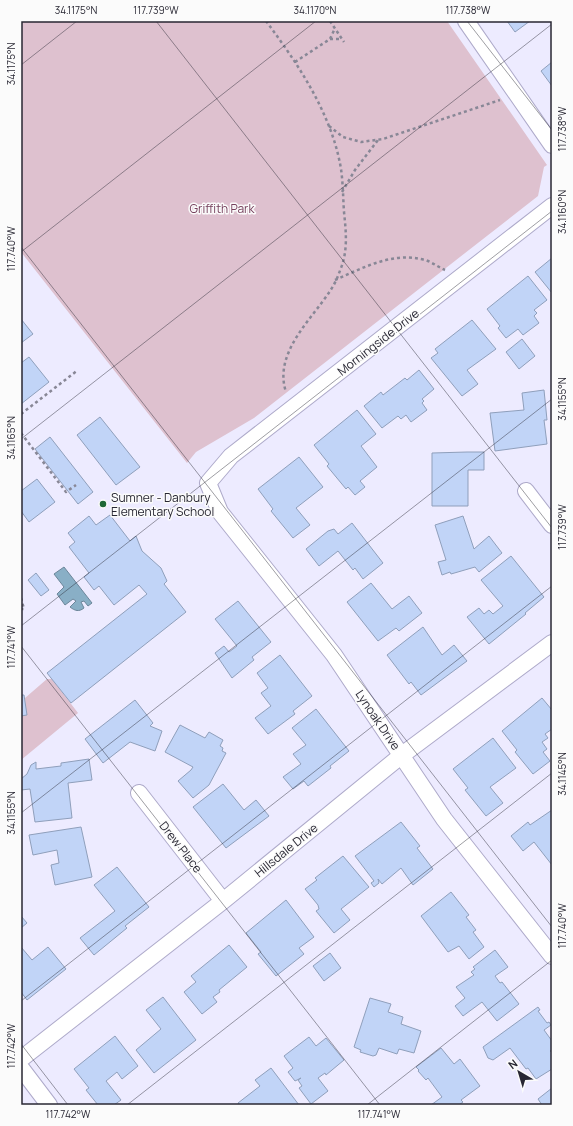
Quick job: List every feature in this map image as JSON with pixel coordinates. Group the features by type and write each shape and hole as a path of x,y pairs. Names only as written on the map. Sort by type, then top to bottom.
{"street":[{"path":"466,21 552,145"},
{"name":"Morningside Drive","path":"208,483 232,456 552,206"},
{"name":"Lynoak Drive","path":"208,483 220,512 334,655 444,819 552,956"},
{"path":"526,491 552,525"},
{"name":"Hillsdale Drive","path":"21,1059 223,901 402,756 552,643"},
{"name":"Drew Place","path":"139,793 223,901"},
{"path":"21,1068 49,1105"}],"path":[{"path":"266,21 306,79 328,125 340,168 346,249 331,290 294,340 285,368 283,383 287,395"},
{"path":"330,21 343,40 330,39"},
{"path":"295,62 330,39 335,28"},
{"path":"328,125 343,137 361,142 378,139 500,100"},
{"path":"342,192 355,170 378,139"},
{"path":"335,280 380,260 403,257 425,260 445,270"},
{"path":"21,414 78,370"},
{"path":"21,434 66,492 76,485"},
{"path":"21,598 24,609 21,609"}],"green space":[{"name":"Griffith Park","path":"21,21 447,21 547,165 544,167 538,196 254,418 196,452 187,463 21,252"},
{"path":"47,679 52,679 78,713 21,760 21,716 26,715 25,698"}],"water":[{"path":"64,567 92,603 88,606 84,601 81,602 84,608 80,610 75,610 70,607 76,601 73,599 65,605 57,594 64,587 54,574"}],"building":[{"path":"507,21 530,21 515,32"},
{"path":"552,62 552,86 541,71"},
{"path":"552,258 552,293 535,272"},
{"path":"528,276 547,300 534,310 537,313 534,316 539,323 523,335 518,329 506,338 498,328 500,326 487,309"},
{"path":"21,319 33,334 21,343"},
{"path":"472,320 496,349 467,370 478,384 462,396 431,358 438,353 435,349"},
{"path":"522,339 535,356 519,369 506,352"},
{"path":"29,357 49,382 21,404 21,363"},
{"path":"419,370 434,389 422,399 424,401 422,403 427,410 411,422 406,415 401,419 398,416 382,428 364,406 381,392 383,395 405,378 407,380"},
{"path":"544,390 547,420 544,420 547,444 495,451 490,413 524,410 522,393"},
{"path":"357,410 376,434 361,446 377,467 360,481 365,487 355,495 348,487 346,489 327,466 329,464 314,445"},
{"path":"100,417 140,467 116,485 77,435"},
{"path":"50,437 93,492 78,504 35,449"},
{"path":"484,452 484,470 468,470 468,506 432,506 432,453"},
{"path":"299,457 323,487 296,508 310,525 293,538 271,511 273,509 258,489"},
{"path":"37,479 55,502 29,522 21,511 21,491"},
{"path":"110,515 130,541 136,536 142,551 161,568 167,581 164,584 186,612 71,703 47,673 147,594 139,585 114,605 99,586 94,590 84,577 89,573 69,547 75,542 68,533 89,516 96,525"},
{"path":"463,516 474,549 489,536 502,553 479,572 475,567 442,575 438,562 446,560 435,525"},
{"path":"352,523 383,563 363,579 355,568 353,570 338,551 319,566 306,549 328,531 334,529 338,534"},
{"path":"511,556 544,597 525,613 526,614 489,644 467,617 479,608 484,614 489,610 493,614 503,606 481,580"},
{"path":"36,573 49,590 41,596 28,580"},
{"path":"371,583 392,609 409,596 422,613 399,631 396,628 378,641 347,602"},
{"path":"238,601 271,642 252,657 254,660 232,678 215,653 224,646 229,652 237,646 215,619"},
{"path":"423,627 442,655 454,645 467,661 421,695 411,682 409,684 387,655"},
{"path":"280,655 312,696 293,711 295,714 268,734 255,718 271,706 261,693 268,688 257,673"},
{"path":"21,695 24,695 27,715 21,716"},
{"path":"542,698 552,710 552,729 545,734 548,738 542,742 547,749 543,752 550,761 533,774 515,752 517,750 502,731"},
{"path":"135,700 153,723 150,726 162,731 155,751 130,742 103,763 85,739"},
{"path":"316,709 349,751 330,766 331,768 308,786 304,781 293,789 283,777 301,764 293,754 306,745 292,728"},
{"path":"180,725 205,738 209,732 223,740 220,746 223,748 222,751 226,753 209,785 193,798 178,781 193,767 165,752"},
{"path":"493,738 516,768 490,787 503,803 486,816 465,790 468,788 453,769"},
{"path":"89,759 92,780 68,783 72,818 35,822 30,789 21,790 21,779 27,774 31,765 36,762 36,769 61,766 61,763"},
{"path":"223,784 244,810 256,800 269,816 226,848 193,807"},
{"path":"552,810 552,865 534,842 523,851 511,836 528,822 530,825"},
{"path":"401,822 420,846 417,848 433,869 413,885 401,868 382,884 378,879 379,883 374,887 371,883 374,881 355,856"},
{"path":"81,827 92,877 55,885 51,865 59,863 57,850 33,855 29,835"},
{"path":"343,856 369,887 341,909 350,920 334,933 316,911 319,909 318,905 305,889 317,880 315,878"},
{"path":"117,867 149,907 125,926 127,928 94,955 80,938 115,911 94,885"},
{"path":"451,892 469,915 466,917 476,930 473,932 484,947 469,959 459,946 448,952 421,916"},
{"path":"286,900 314,937 299,948 304,954 276,976 258,954 261,952 246,933"},
{"path":"21,916 27,923 21,928"},
{"path":"229,945 247,967 219,990 220,992 213,997 217,1002 202,1014 184,992 196,982 191,976"},
{"path":"21,947 32,960 48,947 66,969 27,1000 21,992"},
{"path":"495,950 508,967 495,976 500,983 502,982 519,1004 497,1021 482,1002 463,1016 455,1006 465,998 456,987 474,975 471,972 475,969 473,967"},
{"path":"330,953 341,968 324,981 313,966"},
{"path":"163,997 196,1040 154,1073 136,1050 161,1029 146,1010"},
{"path":"370,998 391,1004 388,1012 403,1017 401,1024 421,1031 414,1053 399,1049 397,1054 379,1048 376,1055 373,1056 360,1052 361,1050 354,1047"},
{"path":"538,1007 540,1010 538,1011 547,1023 549,1022 551,1025 544,1030 552,1041 552,1049 550,1051 552,1053 552,1069 536,1079 528,1068 526,1069 510,1048 493,1060 488,1058 483,1047"},
{"path":"115,1036 138,1066 122,1079 117,1072 106,1081 121,1100 114,1105 98,1105 86,1090 89,1088 74,1069"},
{"path":"309,1037 316,1046 326,1038 344,1060 326,1075 325,1073 318,1078 328,1091 311,1104 299,1088 302,1086 298,1080 301,1078 295,1081 288,1072 293,1068 284,1056"},
{"path":"441,1048 454,1064 460,1059 480,1086 461,1100 463,1102 459,1105 431,1105 442,1097 428,1078 426,1080 416,1067"},
{"path":"271,1068 299,1105 239,1105 238,1103 260,1086 255,1080"},
{"path":"552,1088 552,1105 542,1105 538,1099"}],"place":[{"name":"Sumner - Danbury Elementary School","path":"103,504"}]}
